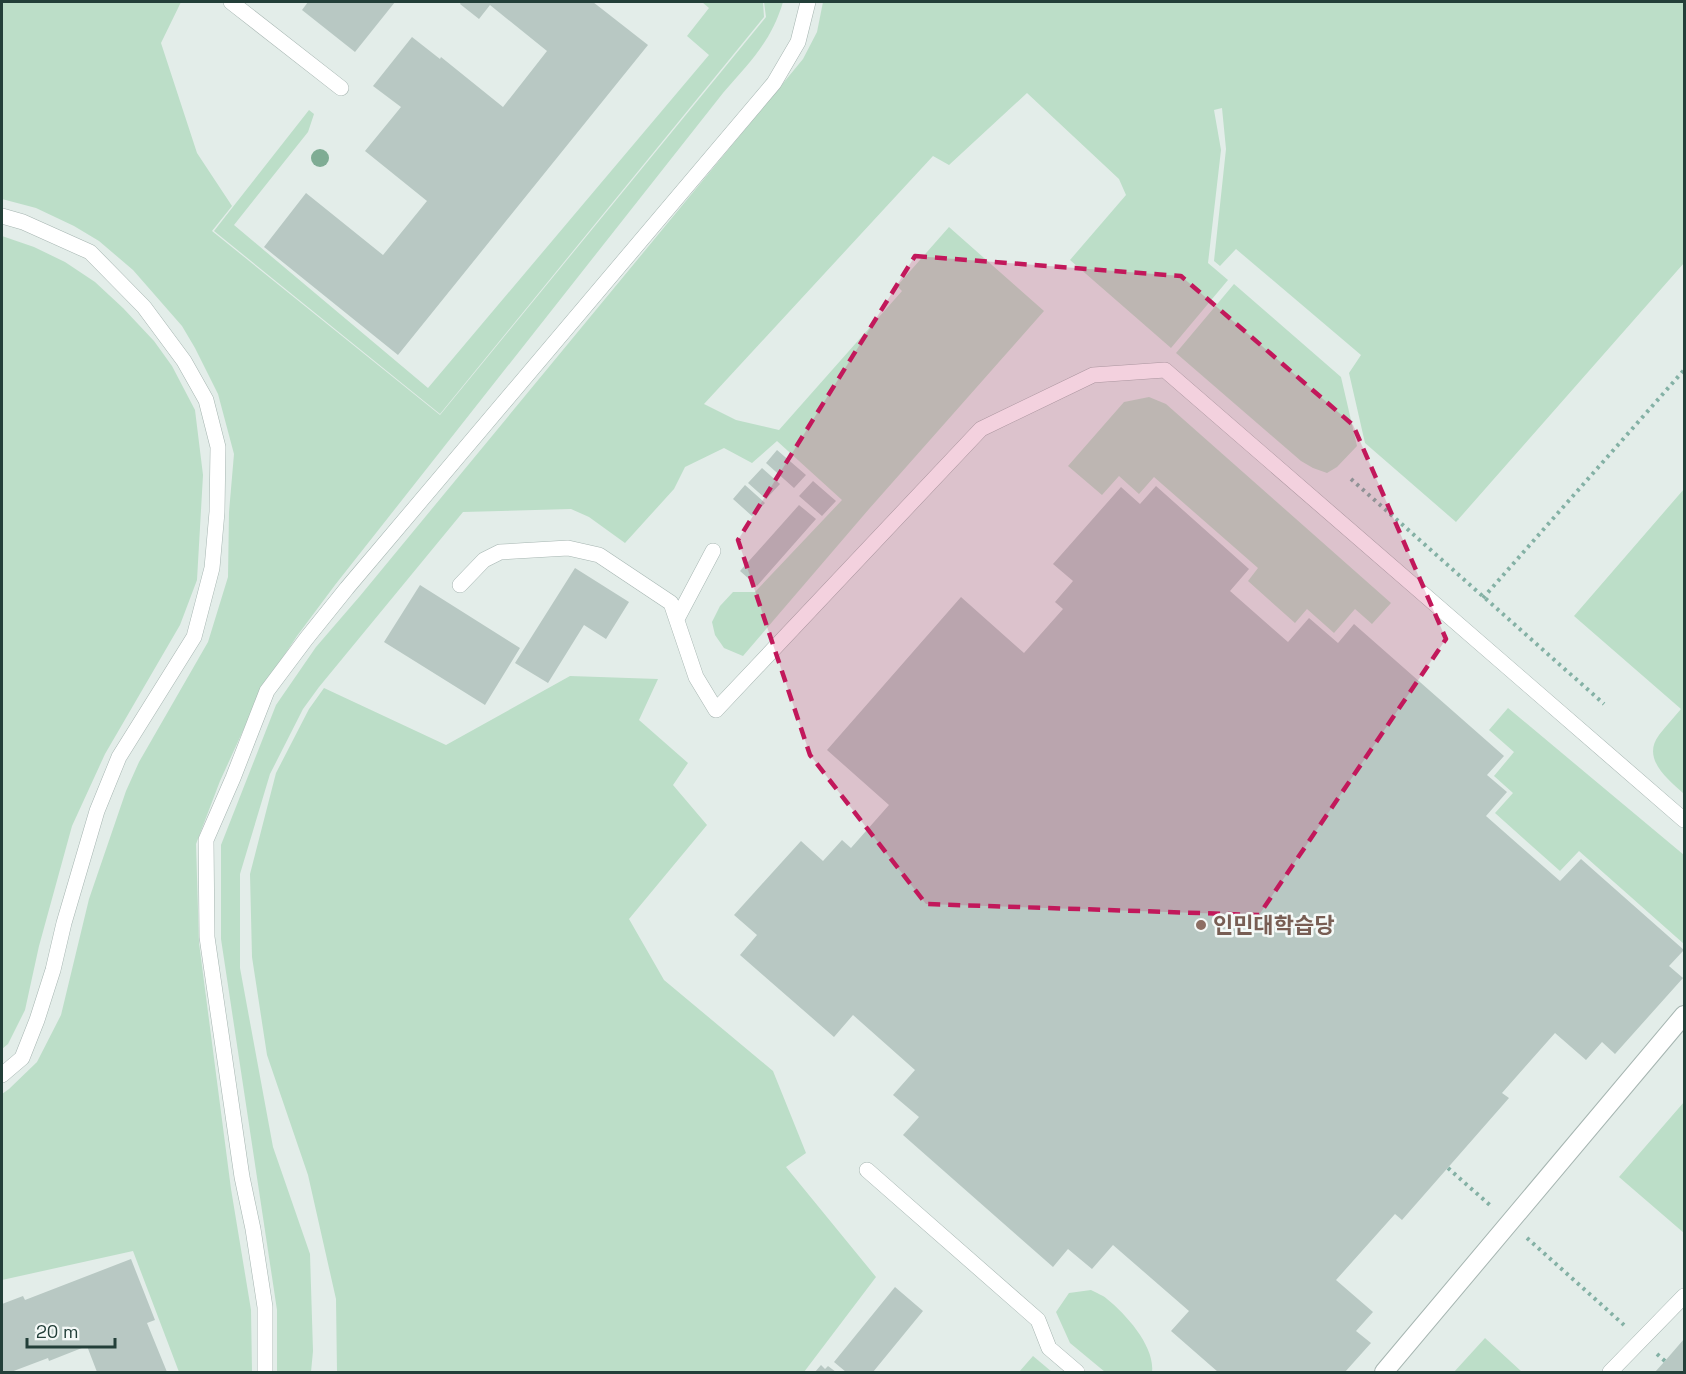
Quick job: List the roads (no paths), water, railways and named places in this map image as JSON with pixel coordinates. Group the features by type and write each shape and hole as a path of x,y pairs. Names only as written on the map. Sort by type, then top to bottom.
{"street":[{"path":"1384,1372 1684,1015"}],"lane":[{"path":"231,2 341,88"},
{"path":"265,1372 265,1307 242,1177 207,936 206,840 267,692 347,588 774,83 798,42 808,2"},
{"path":"2,216 23,222 90,252 144,307 184,361 206,400 218,447 217,512 212,568 194,637 119,757 94,822 38,1020 22,1058 2,1075"},
{"path":"460,585 484,560 500,552 568,548 598,555 671,603 696,677 716,710 981,429 1093,375 1165,370 1684,820"},
{"path":"677,619 713,551"},
{"path":"867,1170 1038,1320 1049,1348 1077,1372"},
{"path":"1610,1372 1684,1296"}],"place":[{"name":"인민대학습당","path":"1201,925"}]}
